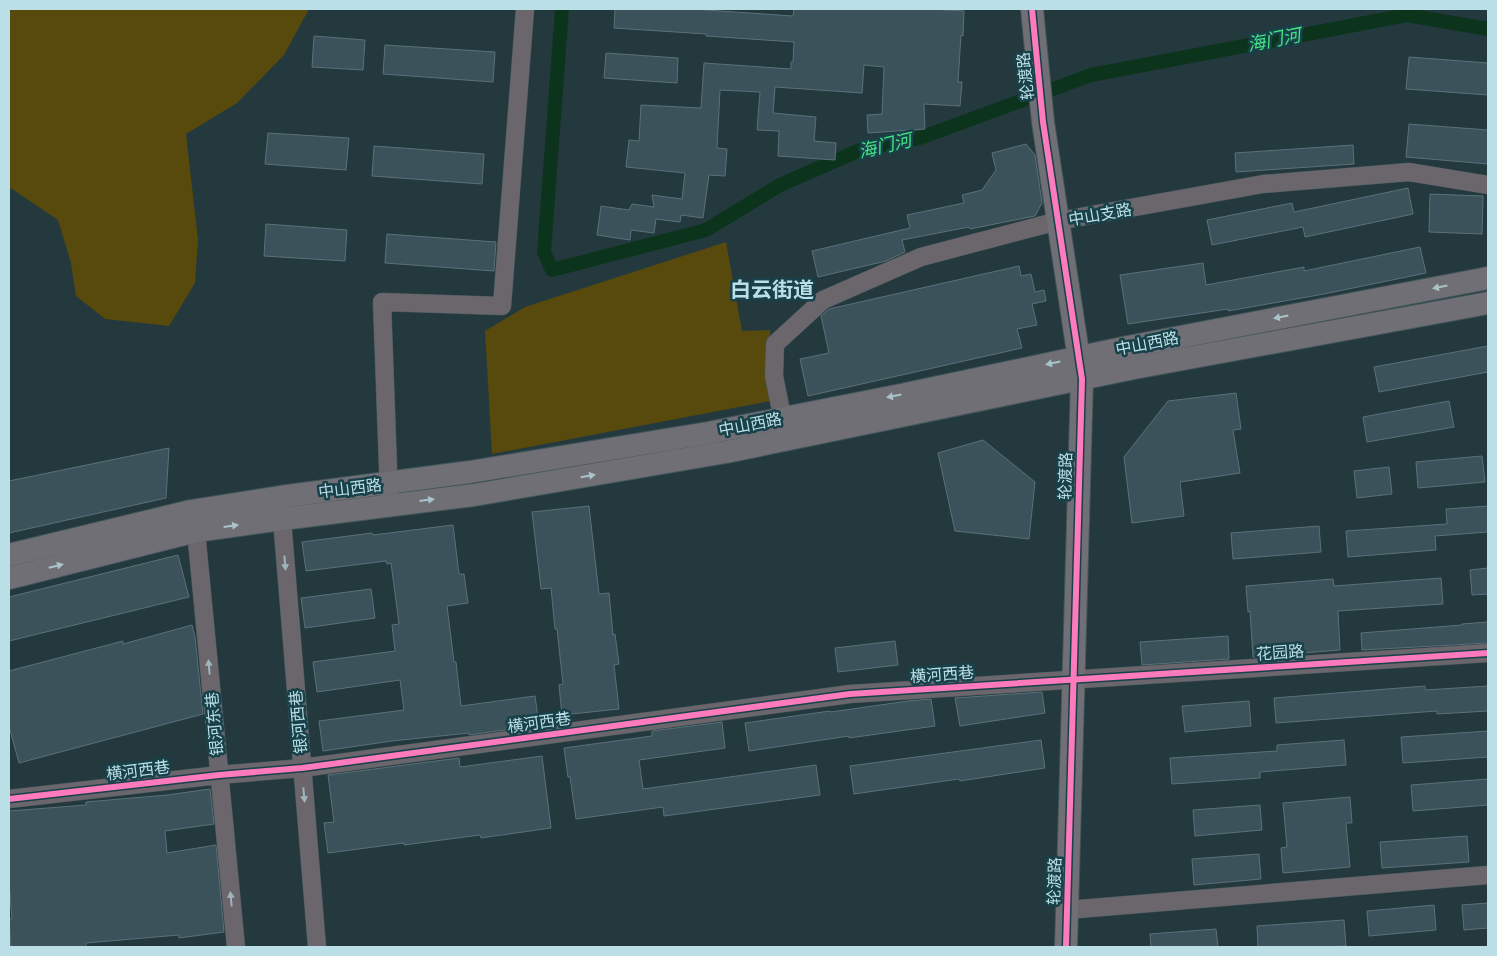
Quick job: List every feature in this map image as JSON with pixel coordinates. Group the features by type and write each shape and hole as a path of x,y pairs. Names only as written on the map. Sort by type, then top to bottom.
{"main road":[{"name":"轮渡路","path":"1032,9 1043,122 1082,379 1066,947"},
{"name":"中山西路","path":"9,578 281,508 389,483 479,471 708,432 901,395 1079,357 1488,278"},
{"name":"中山西路","path":"9,555 191,511 389,505 474,495 726,452 1134,368 1488,302"}],"street":[{"path":"389,505 382,302 502,306 525,9"},
{"name":"中山支路","path":"786,440 774,376 775,344 823,300 921,257 1058,221 1272,184 1409,172 1488,185"},
{"name":"银河西巷","path":"281,508 317,947"},
{"name":"银河东巷","path":"196,531 236,947"},
{"name":"花园路","path":"1074,679 1488,653"},
{"name":"横河西巷","path":"9,799 219,775 302,768 850,694 1074,679"},
{"path":"1067,910 1488,875"}],"shaded area":[{"path":"9,9 309,9 284,55 237,103 186,134 198,240 195,283 169,326 105,319 76,296 71,263 58,220 9,187"},
{"path":"726,242 742,331 770,330 770,401 492,454 485,331 525,307"}],"building":[{"path":"615,9 691,9 793,16 794,9 927,9 964,11 958,82 962,82 960,106 924,104 925,129 868,133 867,115 882,114 884,67 864,65 862,93 775,87 773,113 816,117 814,141 836,143 835,160 778,156 779,131 757,130 760,92 720,90 717,148 727,149 725,176 709,175 703,218 681,215 680,222 656,219 654,233 631,230 630,240 597,235 601,206 629,210 632,204 654,207 652,195 682,199 685,173 626,167 629,140 639,141 641,105 701,108 704,63 791,69 791,62 793,62 794,42 614,28"},
{"path":"314,36 365,40 363,70 312,67"},
{"path":"385,45 495,52 493,82 383,74"},
{"path":"606,53 678,58 677,83 604,78"},
{"path":"1409,57 1488,63 1488,95 1406,89"},
{"path":"1409,124 1488,130 1488,164 1406,157"},
{"path":"268,133 349,138 346,170 265,164"},
{"path":"1026,144 1035,155 1042,203 1035,216 902,240 905,252 886,261 818,277 812,251 910,228 907,215 964,203 962,195 982,190 996,170 992,153"},
{"path":"1353,145 1354,164 1236,172 1235,153"},
{"path":"374,146 484,154 482,184 372,176"},
{"path":"1408,188 1413,214 1305,237 1303,227 1212,245 1207,220 1292,203 1294,212"},
{"path":"1430,194 1483,196 1482,234 1429,232"},
{"path":"266,224 347,230 345,261 264,256"},
{"path":"387,234 496,242 494,271 385,263"},
{"path":"1420,247 1426,273 1228,311 1228,309 1128,324 1120,275 1203,263 1206,285 1304,267 1304,271"},
{"path":"1019,266 1021,276 1031,274 1035,292 1044,290 1046,301 1032,304 1037,325 1017,329 1022,348 808,396 800,359 829,353 821,316 829,309"},
{"path":"1488,346 1488,372 1379,392 1374,367"},
{"path":"1236,393 1241,429 1233,430 1240,473 1180,482 1184,516 1132,523 1124,457 1168,401"},
{"path":"1449,401 1454,427 1367,442 1363,417"},
{"path":"983,440 1035,482 1029,539 955,531 938,453"},
{"path":"169,448 166,498 9,533 9,481"},
{"path":"1482,456 1485,482 1418,488 1416,462"},
{"path":"1389,467 1392,494 1357,498 1354,471"},
{"path":"589,506 599,594 609,593 613,635 615,634 619,664 614,665 619,709 562,715 559,685 563,684 551,588 541,589 532,512"},
{"path":"1488,506 1488,532 1435,536 1436,550 1348,557 1346,531 1447,524 1446,509"},
{"path":"453,525 459,574 464,574 468,603 447,606 461,706 535,696 539,725 469,735 469,733 392,741 323,751 319,721 404,710 400,680 317,692 313,662 395,651 392,625 399,624 391,563 387,564 386,561 306,571 302,542"},
{"path":"1319,526 1321,552 1233,559 1231,533"},
{"path":"178,555 189,597 9,641 9,597"},
{"path":"1488,568 1488,594 1472,595 1470,570"},
{"path":"1441,578 1443,604 1338,611 1340,650 1253,657 1250,611 1248,612 1246,586 1333,579 1334,586"},
{"path":"371,589 375,618 305,628 301,598"},
{"path":"1488,622 1488,643 1362,650 1361,633"},
{"path":"192,625 195,637 203,714 19,763 9,726 9,671 123,641 123,644"},
{"path":"1228,636 1229,659 1142,665 1140,642"},
{"path":"895,641 898,665 838,672 835,648"},
{"path":"1425,686 1425,690 1488,686 1488,711 1437,714 1437,711 1276,723 1274,698"},
{"path":"1042,692 1045,713 960,726 955,698"},
{"path":"931,699 935,726 849,738 849,736 749,751 745,723"},
{"path":"1249,701 1251,726 1185,732 1182,706"},
{"path":"722,722 725,748 639,760 643,789 816,765 820,795 664,816 663,807 576,819 564,748 652,736 652,731"},
{"path":"1488,731 1488,757 1403,763 1401,737"},
{"path":"1041,740 1045,768 854,794 850,766"},
{"path":"1344,740 1346,765 1260,772 1260,778 1172,784 1170,758 1277,751 1277,745"},
{"path":"542,756 551,828 481,838 480,835 328,853 324,823 334,822 328,775 459,758 460,767"},
{"path":"1488,779 1488,805 1413,811 1411,785"},
{"path":"210,789 214,824 165,831 167,853 216,845 224,932 179,938 179,935 86,943 86,947 11,947 9,919 12,919 9,882 9,811 86,805 86,802"},
{"path":"1350,797 1352,823 1346,823 1350,867 1283,873 1281,848 1287,847 1283,803"},
{"path":"1260,805 1262,830 1195,836 1193,810"},
{"path":"1467,836 1469,862 1382,868 1380,842"},
{"path":"1259,854 1261,879 1194,885 1192,859"},
{"path":"1488,903 1488,928 1464,930 1462,905"},
{"path":"1434,905 1436,930 1369,936 1367,911"},
{"path":"1344,920 1346,946 1258,947 1257,926"},
{"path":"1216,929 1218,947 1151,947 1150,934"}],"waterway":[{"name":"海门河","path":"562,9 544,252 552,270 706,230 780,185 860,150 920,138 1091,75 1407,15 1488,29"}],"cycle path":[{"path":"1032,9 1043,122 1082,379 1066,947"},
{"path":"9,799 219,775 302,768 850,694 1488,653"}],"district":[{"name":"白云街道","path":"772,290"}]}
